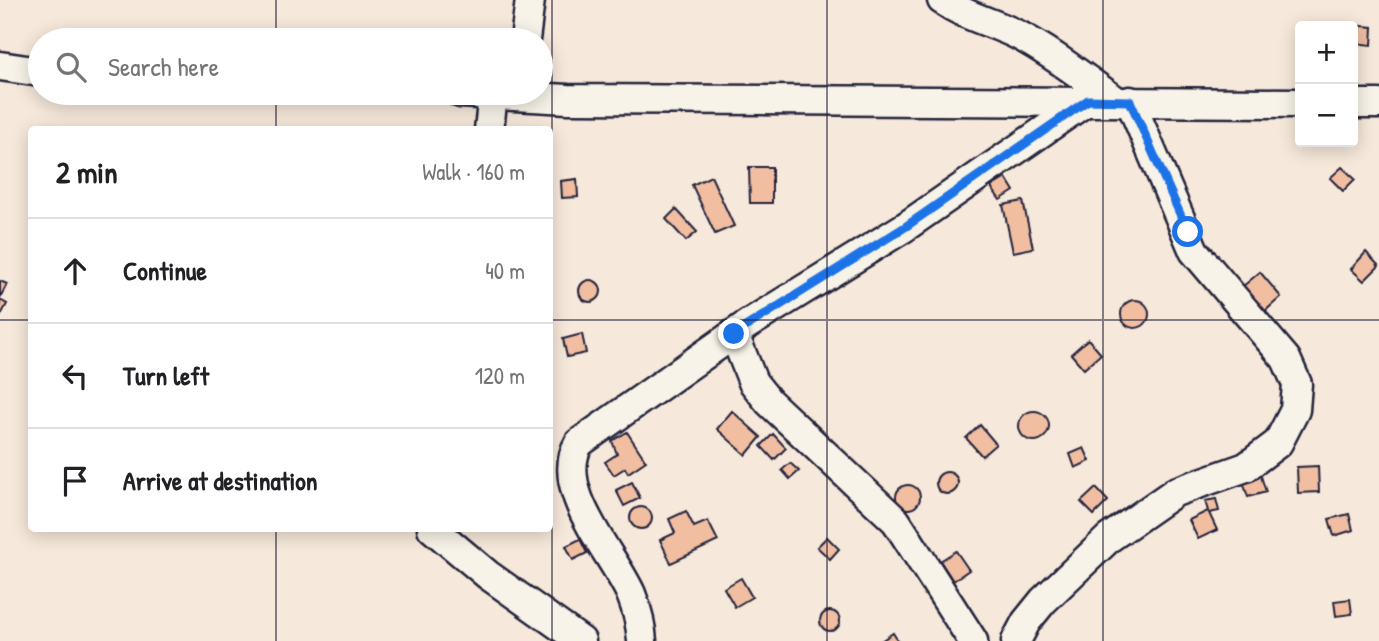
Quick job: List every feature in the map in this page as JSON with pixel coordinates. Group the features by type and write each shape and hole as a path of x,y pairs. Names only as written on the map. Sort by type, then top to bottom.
{"street":[{"path":"526,28 530,0"},
{"path":"942,0 965,16 1018,35 1050,53 1111,100 1194,251 1286,359 1297,384 1295,410 1278,443 1246,467 1175,492 1110,538 1043,601 1026,622 1016,641"},
{"path":"0,66 28,70"},
{"path":"553,95 650,100 1295,103"},
{"path":"642,641 641,625 630,593 597,538 570,473 573,453 585,436 734,334 1111,100"},
{"path":"1358,104 1379,104"},
{"path":"489,126 492,105"},
{"path":"734,334 753,382 769,402 896,521 974,641"},
{"path":"437,532 488,575 582,641"}],"building":[{"path":"1358,26 1373,27 1372,45 1358,44"},
{"path":"749,167 772,167 772,203 750,203"},
{"path":"1342,167 1355,179 1343,191 1330,178"},
{"path":"711,176 734,226 715,234 692,185"},
{"path":"1006,178 1014,191 1000,200 991,187"},
{"path":"577,179 578,197 562,198 561,181"},
{"path":"1023,201 1033,248 1013,252 1003,205"},
{"path":"676,209 697,232 686,241 666,219"},
{"path":"1366,252 1379,266 1364,281 1351,269"},
{"path":"1260,272 1281,297 1264,312 1242,287"},
{"path":"590,280 598,283 601,291 598,299 590,302 582,299 579,291 582,283"},
{"path":"0,281 7,284 0,298"},
{"path":"0,300 7,304 0,317"},
{"path":"1135,300 1145,304 1149,314 1145,324 1135,328 1125,324 1121,314 1125,304"},
{"path":"582,334 586,353 567,357 563,339"},
{"path":"1088,339 1101,354 1084,369 1071,354"},
{"path":"732,411 761,437 746,455 717,429"},
{"path":"1034,411 1045,415 1049,426 1045,437 1034,441 1023,437 1019,426 1023,415"},
{"path":"980,425 996,444 982,456 966,438"},
{"path":"627,432 646,461 628,473 625,468 614,475 605,462 617,454 612,441"},
{"path":"773,434 786,448 774,460 761,446"},
{"path":"1084,448 1090,461 1075,468 1070,454"},
{"path":"790,463 799,471 790,479 782,470"},
{"path":"1318,466 1319,492 1298,493 1297,467"},
{"path":"947,472 955,475 958,483 955,491 947,494 939,491 936,483 939,475"},
{"path":"1260,473 1266,492 1248,497 1242,479"},
{"path":"632,482 640,498 624,506 616,490"},
{"path":"908,485 919,492 920,497 913,508 908,509 897,502 896,497 903,486"},
{"path":"1096,488 1108,501 1094,515 1081,502"},
{"path":"1216,499 1219,511 1209,513 1217,530 1198,539 1189,520 1208,511 1205,501"},
{"path":"637,507 645,507 652,514 652,522 645,529 637,529 630,522 630,514"},
{"path":"686,511 694,527 708,521 718,541 671,563 660,540 675,533 669,519"},
{"path":"1349,514 1353,530 1334,536 1329,519"},
{"path":"827,537 839,549 830,559 817,547"},
{"path":"580,539 587,553 573,560 566,546"},
{"path":"956,551 969,570 953,581 940,561"},
{"path":"741,578 752,597 735,607 724,588"},
{"path":"1350,599 1352,614 1336,616 1334,601"},
{"path":"830,611 837,614 840,621 837,628 830,631 823,628 820,621 823,614"},
{"path":"893,633 898,641 881,641"}],"route":[{"path":"734,334 905,227 1088,100 1130,101 1188,232"}]}
